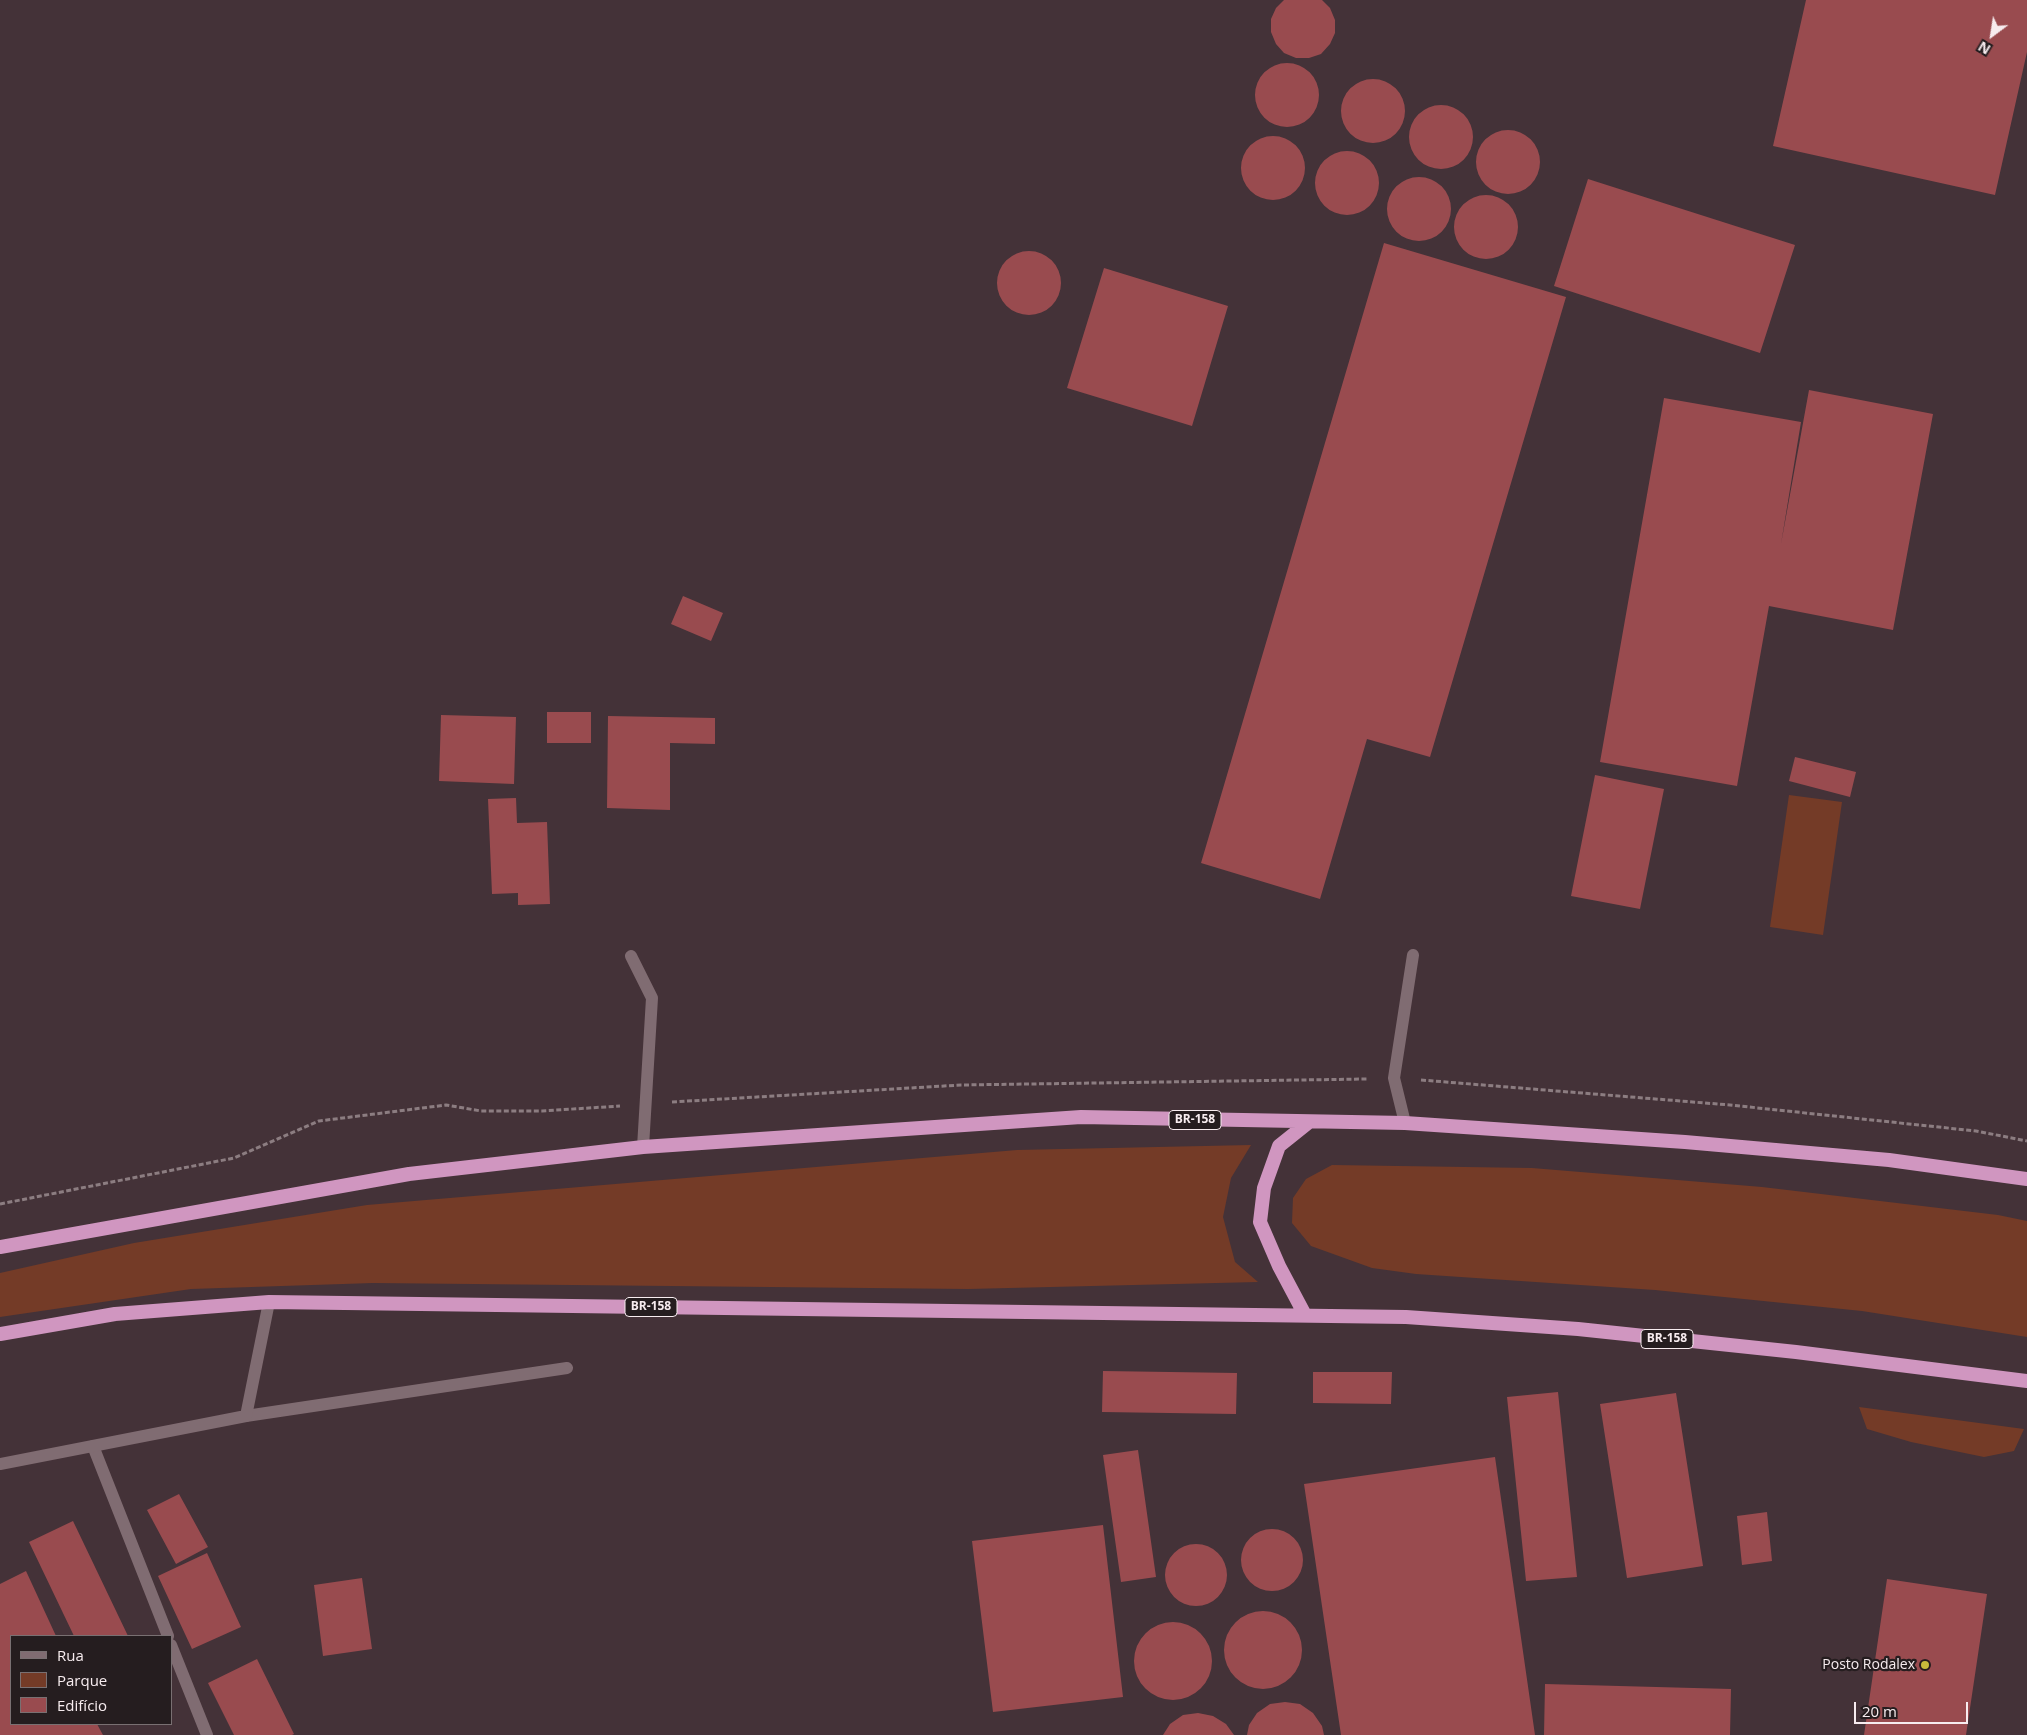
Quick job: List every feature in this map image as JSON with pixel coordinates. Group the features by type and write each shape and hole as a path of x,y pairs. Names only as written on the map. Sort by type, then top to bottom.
{"highway":[{"name":"BR-158","path":"0,1247 409,1174 643,1148 1081,1117 1405,1123 1685,1142 1889,1160 2027,1179"},
{"path":"1305,1315 1279,1266 1260,1222 1264,1188 1278,1146 1309,1122"},
{"name":"BR-158","path":"0,1334 114,1314 269,1302 1406,1317 1578,1329 1796,1352 2027,1381"}],"street":[{"path":"1405,1123 1394,1078 1413,955"},
{"path":"631,956 652,998 643,1148"},
{"path":"246,1416 269,1302"},
{"path":"0,1464 246,1416 568,1368"},
{"path":"93,1446 168,1635"},
{"path":"172,1648 207,1735"}],"green space":[{"path":"1789,795 1842,802 1823,935 1770,927"},
{"path":"1251,1145 1231,1178 1223,1217 1235,1262 1258,1282 968,1289 373,1283 191,1289 0,1317 0,1273 134,1243 367,1205 1017,1150"},
{"path":"1332,1165 1532,1168 1762,1187 1998,1215 2027,1221 2027,1337 1862,1311 1655,1290 1416,1274 1372,1268 1311,1246 1292,1223 1293,1198 1306,1179"},
{"path":"1859,1407 2024,1429 2014,1451 1984,1457 1911,1442 1867,1429"}],"building":[{"path":"1284,0 1322,0 1330,8 1335,20 1335,33 1330,44 1321,54 1309,58 1296,58 1284,53 1276,44 1271,32 1271,19 1276,8"},
{"path":"1806,0 2027,0 2027,52 1995,195 1773,146"},
{"path":"1281,63 1293,63 1310,72 1317,83 1319,95 1317,107 1310,118 1293,127 1281,127 1269,122 1260,113 1255,101 1255,89 1260,77 1269,68"},
{"path":"1367,79 1379,79 1396,88 1403,99 1405,111 1403,123 1396,134 1379,143 1367,143 1355,138 1346,129 1341,117 1341,105 1346,93 1355,84"},
{"path":"1435,105 1447,105 1464,114 1471,125 1473,137 1471,149 1464,160 1447,169 1435,169 1423,164 1414,155 1409,143 1409,131 1414,119 1423,110"},
{"path":"1502,130 1514,130 1531,139 1538,150 1540,162 1538,174 1531,185 1514,194 1502,194 1490,189 1481,180 1476,168 1476,156 1481,144 1490,135"},
{"path":"1267,136 1279,136 1296,145 1303,156 1305,168 1303,180 1296,191 1279,200 1267,200 1255,195 1246,186 1241,174 1241,162 1246,150 1255,141"},
{"path":"1341,151 1353,151 1370,160 1377,171 1379,183 1377,195 1370,206 1353,215 1341,215 1329,210 1320,201 1315,189 1315,177 1320,165 1329,156"},
{"path":"1413,177 1425,177 1442,186 1449,197 1451,209 1449,221 1442,232 1425,241 1413,241 1401,236 1392,227 1387,215 1387,203 1392,191 1401,182"},
{"path":"1588,179 1795,245 1760,353 1554,286"},
{"path":"1480,195 1492,195 1509,204 1516,215 1518,227 1516,239 1509,250 1492,259 1480,259 1468,254 1459,245 1454,233 1454,221 1459,209 1468,200"},
{"path":"1384,243 1566,297 1430,757 1367,739 1320,899 1201,863"},
{"path":"1023,251 1035,251 1052,260 1059,271 1061,283 1059,295 1052,306 1035,315 1023,315 1011,310 1002,301 997,289 997,277 1002,265 1011,256"},
{"path":"1104,268 1228,306 1192,426 1067,388"},
{"path":"1809,390 1933,414 1893,630 1769,606 1737,786 1600,762 1664,398 1801,422 1781,544"},
{"path":"683,596 723,613 711,641 671,624"},
{"path":"547,712 591,712 591,743 547,743"},
{"path":"441,715 516,717 514,784 439,781"},
{"path":"608,716 715,718 715,744 670,743 670,810 607,808"},
{"path":"1795,757 1856,772 1850,797 1789,781"},
{"path":"1595,775 1664,789 1640,909 1571,896"},
{"path":"516,798 517,823 547,822 550,904 518,905 518,893 492,894 488,799"},
{"path":"1103,1371 1237,1373 1236,1414 1102,1412"},
{"path":"1313,1372 1392,1372 1391,1404 1313,1403"},
{"path":"1558,1392 1577,1577 1526,1581 1507,1397"},
{"path":"1676,1393 1703,1566 1627,1578 1600,1404"},
{"path":"1138,1450 1156,1577 1121,1582 1103,1455"},
{"path":"1495,1457 1535,1735 1341,1735 1304,1484"},
{"path":"179,1494 208,1547 176,1564 147,1510"},
{"path":"1767,1512 1772,1561 1742,1565 1737,1516"},
{"path":"73,1521 128,1635 74,1635 29,1542"},
{"path":"1103,1525 1123,1697 993,1712 972,1541"},
{"path":"1272,1529 1284,1532 1294,1538 1300,1548 1303,1560 1300,1572 1294,1582 1284,1588 1272,1591 1260,1588 1250,1582 1244,1572 1241,1560 1244,1548 1250,1538 1260,1532"},
{"path":"1196,1544 1208,1547 1218,1553 1224,1563 1227,1575 1224,1587 1218,1597 1208,1603 1196,1606 1184,1603 1174,1597 1168,1587 1165,1575 1168,1563 1174,1553 1184,1547"},
{"path":"207,1553 241,1627 192,1649 158,1576"},
{"path":"26,1571 56,1635 10,1635 10,1725 98,1725 103,1735 0,1735 0,1584"},
{"path":"362,1578 372,1649 323,1656 314,1585"},
{"name":"Posto Rodalex","path":"1887,1579 1987,1594 1966,1735 1864,1735"},
{"path":"1263,1611 1278,1614 1291,1622 1299,1635 1302,1650 1299,1665 1291,1678 1278,1686 1263,1689 1248,1686 1235,1678 1227,1665 1224,1650 1227,1635 1235,1622 1248,1614"},
{"path":"1173,1622 1188,1625 1201,1633 1209,1646 1212,1661 1209,1676 1201,1689 1188,1697 1173,1700 1158,1697 1145,1689 1137,1676 1134,1661 1137,1646 1145,1633 1158,1625"},
{"path":"257,1659 294,1734 292,1735 234,1735 208,1683"},
{"path":"1545,1684 1731,1689 1730,1735 1544,1735"},
{"path":"1285,1702 1300,1704 1313,1713 1322,1726 1324,1735 1247,1735 1249,1725 1257,1713 1270,1704"},
{"path":"1198,1713 1213,1716 1226,1724 1234,1735 1163,1735 1170,1724 1183,1715"}],"place":[{"name":"Posto Rodalex","path":"1925,1665"}]}
